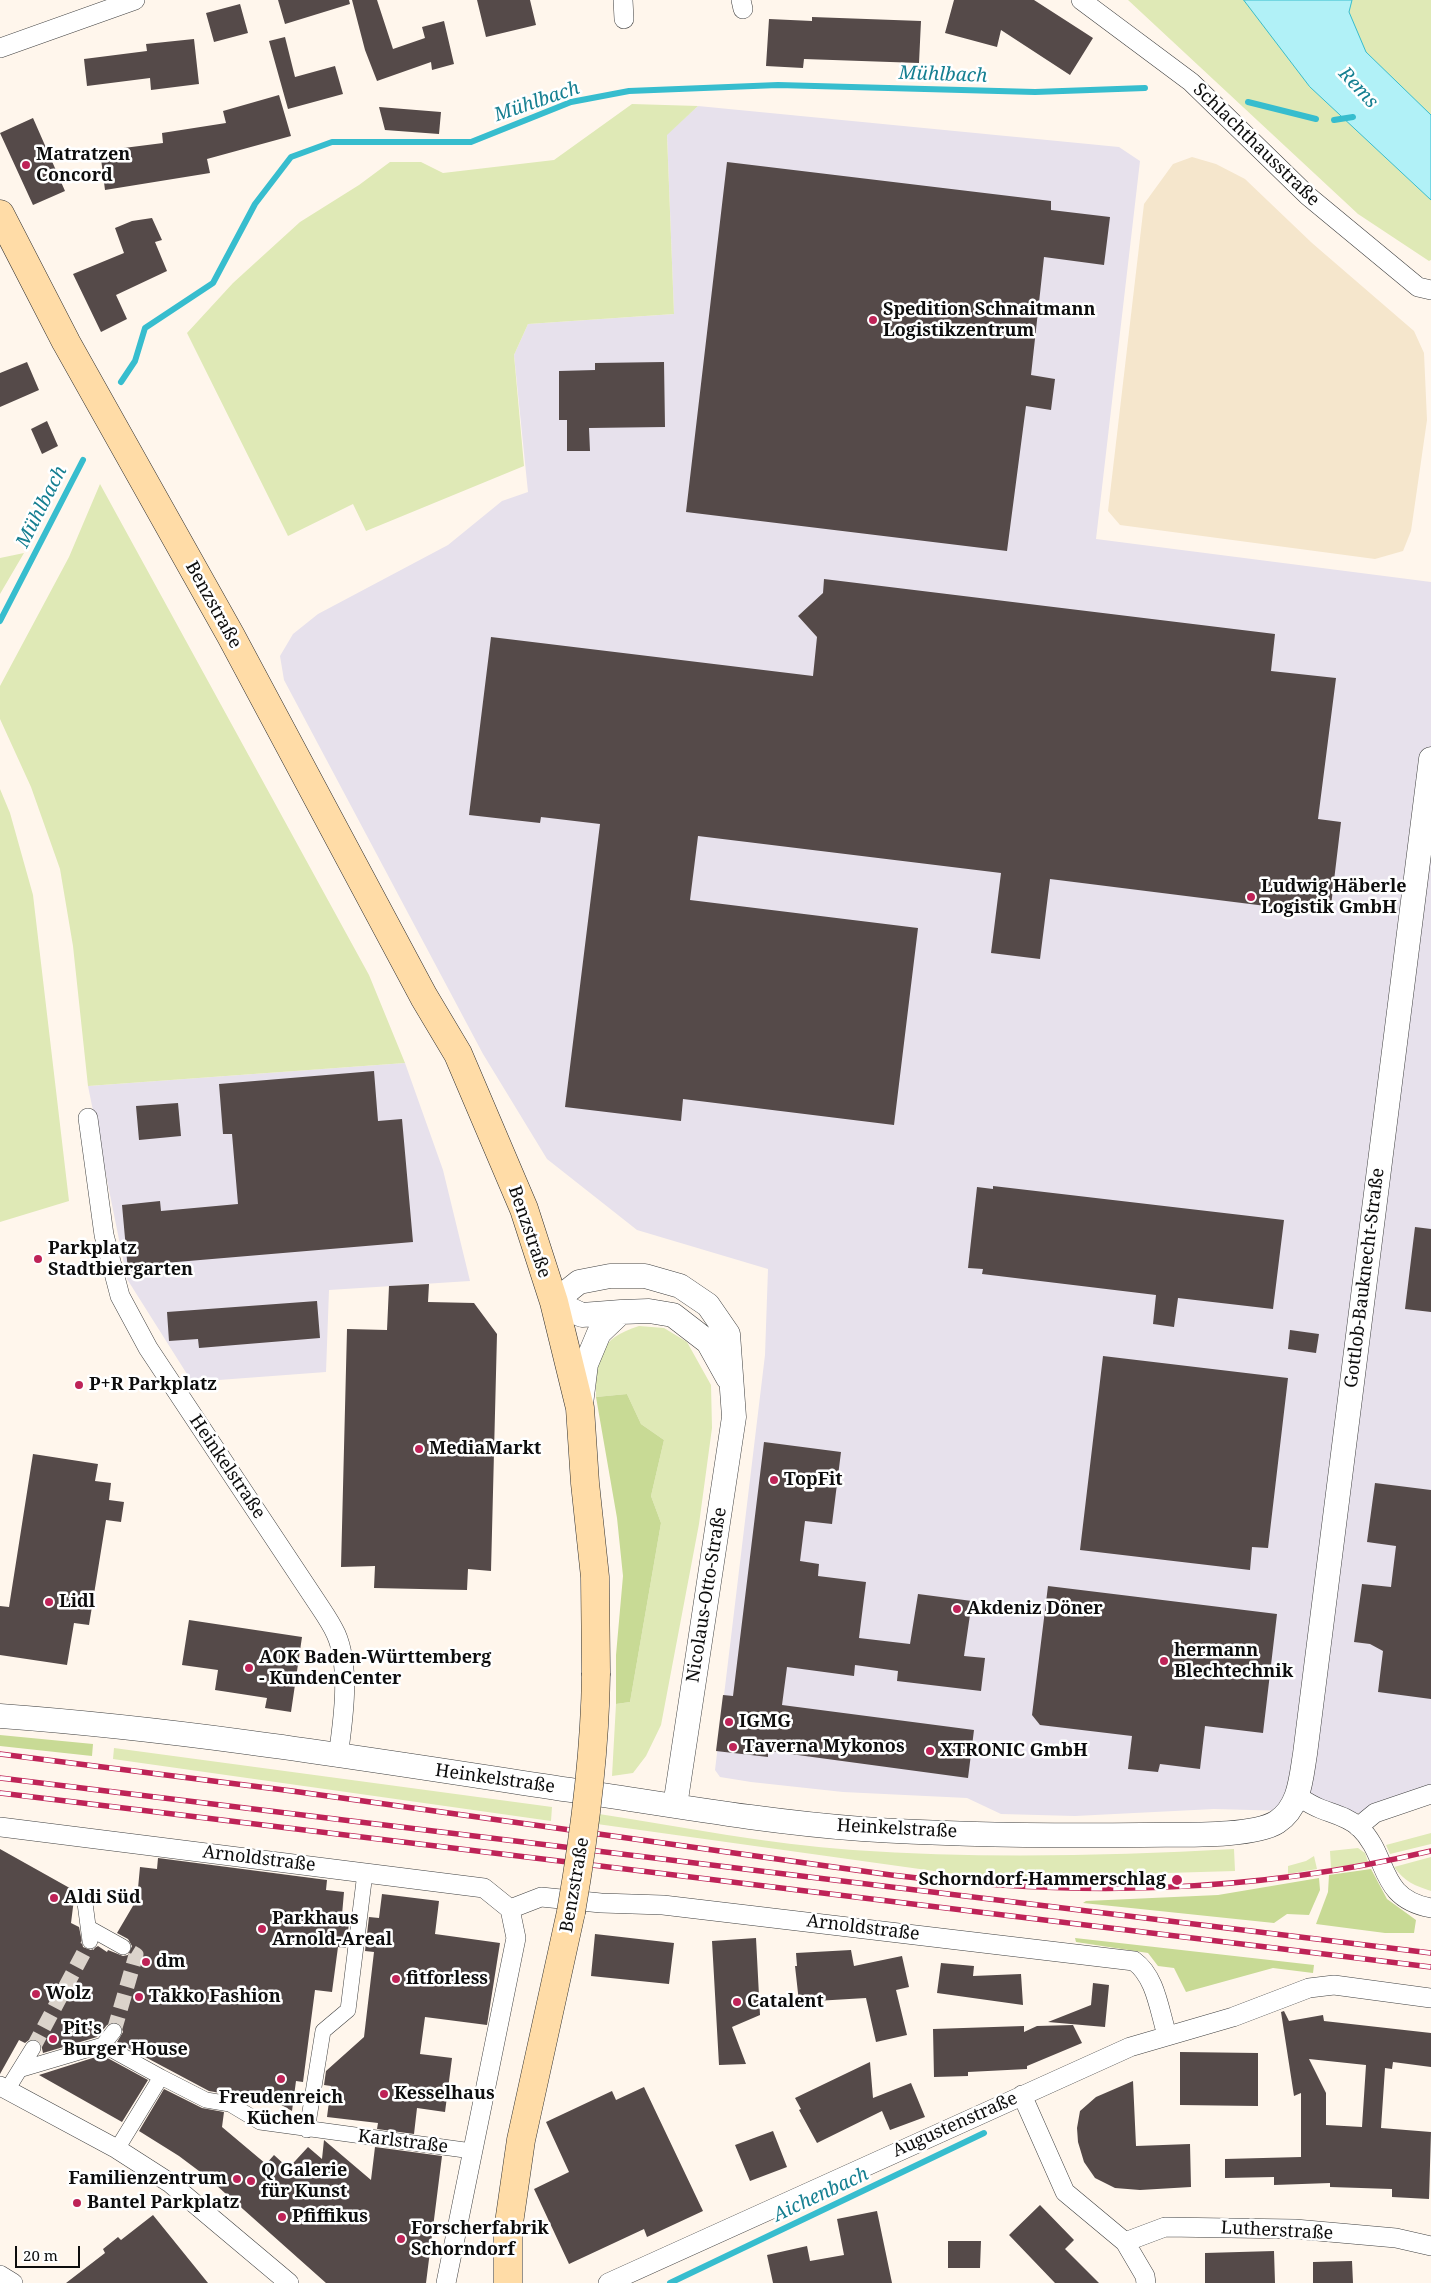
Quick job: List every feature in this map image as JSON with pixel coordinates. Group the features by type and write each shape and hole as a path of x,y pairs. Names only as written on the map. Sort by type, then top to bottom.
{"main road":[{"name":"Benzstraße","path":"0,214 66,342 231,636 424,997 458,1054 520,1200 554,1302 580,1408 585,1482 595,1577 595,1738 587,1820 571,1912 522,2140 508,2230 508,2283"},
{"name":"Benzstraße","path":"424,997 436,1042 511,1219 540,1319 562,1412 585,1482"}],"street":[{"path":"0,48 135,0"},
{"path":"623,0 624,19"},
{"name":"Schlachthausstraße","path":"1081,0 1191,82 1308,196 1418,287 1431,290"},
{"name":"Gottlob-Bauknecht-Straße","path":"1297,1796 1307,1745 1431,759"},
{"name":"Heinkelstraße","path":"88,1118 104,1235 120,1296 148,1348 336,1634 344,1661 343,1716 338,1757"},
{"name":"Nicolaus-Otto-Straße","path":"675,1806 734,1417 732,1384 728,1334 708,1306 680,1286 645,1276 610,1276 579,1282 554,1302 582,1315 649,1311 673,1316 708,1342 732,1384"},
{"path":"580,1408 586,1364 599,1333 621,1312"},
{"name":"Heinkelstraße","path":"0,1716 97,1723 675,1806 860,1829 1032,1835 1204,1834 1263,1827 1277,1822 1287,1813 1297,1796"},
{"path":"1358,1827 1375,1813 1431,1794"},
{"path":"1297,1796 1320,1809 1344,1817 1358,1827 1370,1843 1394,1890 1414,1905 1431,1908"},
{"name":"Arnoldstraße","path":"0,1828 484,1888 510,1910 541,1897 600,1903 663,1905 1134,1961 1144,1968 1150,1977 1167,2035"},
{"path":"307,2130 324,2031 348,2010 365,1873"},
{"path":"85,1903 89,1934 123,1947"},
{"path":"446,2283 516,1938 510,1910"},
{"name":"Augustenstraße","path":"608,2283 1130,2047 1233,2017 1309,1988 1334,1985 1431,1998"},
{"path":"22,2069 104,2045 114,2031"},
{"name":"Karlstraße","path":"104,2045 206,2100 230,2104 260,2122 307,2130 472,2151"},
{"path":"33,2048 22,2069 2,2093 117,2149 170,2183 289,2283"},
{"path":"117,2149 161,2076"},
{"path":"1022,2095 1065,2192 1124,2242 1145,2276 1146,2283"},
{"name":"Lutherstraße","path":"1124,2242 1165,2227 1175,2227 1295,2229 1396,2238 1431,2246"},
{"path":"0,2275 14,2283"}],"shaded area":[{"path":"698,106 1119,147 1140,161 1096,539 1431,582 1431,1804 1400,1814 1214,1809 1075,1816 1001,1814 967,1798 843,1792 751,1782 720,1777 715,1770 765,1355 768,1269 637,1230 547,1159 483,1054 284,680 280,656 293,634 318,614 448,545 502,501 528,492 514,355 528,324 674,314 667,134"},
{"path":"1192,157 1216,164 1245,179 1312,243 1414,331 1424,353 1427,420 1411,531 1403,551 1375,559 1120,525 1108,511 1144,204 1173,164"},
{"path":"405,1063 443,1170 470,1281 329,1290 326,1372 192,1382 127,1279 88,1086"}],"green space":[{"path":"1128,0 1431,0 1431,260 1429,261 1358,214"},
{"path":"632,104 698,106 667,135 674,314 528,324 514,355 524,466 366,531 353,504 288,536 187,333 233,283 300,222 359,185 390,162 421,162 443,173 554,160"},
{"path":"100,484 369,975 405,1063 88,1086 73,946 60,869 31,787 0,719 0,686 69,557"},
{"path":"24,553 0,594 0,558"},
{"path":"0,789 10,813 33,895 69,1201 0,1222"},
{"path":"639,1326 664,1328 687,1342 711,1385 712,1428 699,1524 661,1725 646,1756 633,1773 612,1776 616,1704 630,1702 661,1523 651,1496 664,1440 641,1424 627,1394 596,1397 596,1383 599,1360 607,1344 625,1331"},
{"path":"627,1394 641,1424 664,1440 651,1496 661,1523 630,1702 616,1704 616,1655 623,1576 617,1518 596,1397"},
{"path":"0,1735 93,1744 92,1756 0,1746"},
{"path":"114,1748 552,1807 551,1821 113,1759"},
{"path":"599,1814 789,1844 901,1853 1044,1856 1234,1849 1235,1871 1097,1875 1033,1873 1032,1881 977,1877 597,1824"},
{"path":"1431,1833 1431,1844 1390,1854 1386,1845"},
{"path":"1358,1848 1365,1853 1368,1862 1331,1868 1330,1851"},
{"path":"1314,1856 1317,1869 1288,1874 1288,1866 1306,1861"},
{"path":"1431,1857 1431,1891 1410,1882 1394,1867"},
{"path":"1371,1869 1387,1899 1416,1920 1414,1933 1385,1933 1316,1924 1328,1892 1329,1875"},
{"path":"1319,1878 1320,1890 1309,1915 1287,1914 1274,1923 1083,1903 1086,1901 1218,1895"},
{"path":"1075,1938 1314,1965 1313,1973 1273,1968 1186,1992 1174,1968 1158,1966 1148,1953 1076,1942"}],"water":[{"name":"Rems","path":"1244,0 1352,0 1349,12 1366,52 1431,115 1431,200 1310,87"}],"building":[{"path":"278,0 349,0 350,4 285,24"},
{"path":"352,0 377,0 393,49 425,38 422,27 444,21 454,64 432,70 431,62 377,81 365,50"},
{"path":"477,0 530,0 536,25 486,37"},
{"path":"954,0 1034,0 1093,38 1070,75 1001,30 997,47 945,33"},
{"path":"240,4 248,33 214,42 206,13"},
{"path":"812,17 921,21 919,63 804,59 803,68 766,66 769,19 812,21"},
{"path":"285,37 295,77 335,66 343,94 288,109 269,41"},
{"path":"194,39 199,84 151,90 150,78 87,86 84,59 147,51 146,44"},
{"path":"279,95 291,136 207,159 210,173 105,190 100,151 163,143 162,133 226,123 223,111"},
{"path":"379,107 441,112 439,134 385,130"},
{"path":"33,118 65,191 33,205 0,133"},
{"name":"Spedition Schnaitmann Logistikzentrum","path":"727,162 1051,201 1051,210 1110,217 1104,265 1044,257 1031,375 1055,379 1051,410 1026,406 1007,551 686,512"},
{"path":"152,218 162,240 155,242 167,271 116,295 127,319 101,332 73,274 124,253 115,228 132,221"},
{"path":"27,362 39,390 0,407 0,373"},
{"path":"664,362 665,427 589,428 590,451 567,451 567,420 559,420 559,371 595,370 595,363"},
{"path":"47,421 58,446 42,454 31,429"},
{"path":"824,579 1275,634 1271,671 1336,678 1318,819 1341,822 1330,914 1050,879 1040,959 991,953 1001,873 698,836 690,900 918,928 894,1125 683,1099 681,1121 565,1107 600,824 541,817 540,823 469,815 491,637 813,676 817,637 798,616 823,593"},
{"path":"374,1071 378,1121 402,1119 413,1242 153,1264 153,1269 128,1271 122,1205 160,1201 161,1211 238,1204 232,1134 223,1134 219,1084"},
{"path":"178,1103 181,1136 139,1140 136,1106"},
{"path":"993,1186 1284,1220 1273,1309 1178,1298 1174,1327 1153,1324 1156,1295 982,1274 983,1269 968,1268 977,1187 993,1189"},
{"path":"1415,1227 1431,1229 1431,1312 1405,1309"},
{"name":"MediaMarkt","path":"429,1284 428,1302 474,1303 497,1334 491,1571 468,1569 467,1590 374,1588 375,1566 341,1567 347,1329 387,1330 389,1286"},
{"path":"317,1301 320,1338 199,1348 198,1339 169,1341 167,1312"},
{"path":"1290,1330 1319,1334 1316,1353 1288,1349"},
{"path":"1103,1356 1288,1378 1268,1548 1252,1547 1250,1570 1080,1550"},
{"path":"764,1442 841,1452 832,1524 805,1521 800,1561 819,1564 818,1576 866,1582 859,1638 910,1644 918,1594 972,1601 964,1656 985,1658 981,1691 897,1681 898,1671 855,1665 854,1676 787,1667 782,1705 974,1730 968,1778 768,1751 768,1757 716,1751 723,1695 733,1696"},
{"path":"33,1454 98,1464 95,1481 111,1483 109,1500 124,1502 121,1522 106,1520 89,1625 74,1623 67,1665 0,1655 0,1606 9,1607"},
{"path":"1375,1483 1431,1490 1431,1699 1378,1692 1383,1651 1370,1644 1354,1642 1362,1584 1391,1587 1396,1546 1367,1542"},
{"name":"hermann Blechtechnik","path":"1048,1586 1277,1614 1263,1733 1205,1726 1200,1769 1160,1764 1158,1772 1128,1769 1132,1736 1040,1725 1032,1715"},
{"name":"AOK Baden-Württemberg - KundenCenter","path":"189,1620 302,1637 291,1712 265,1708 267,1698 215,1690 218,1670 182,1665"},
{"path":"0,1849 75,1891 71,1923 79,1927 83,1947 91,1950 98,1946 107,1952 108,1950 123,1956 128,1955 132,1946 128,1939 117,1933 137,1899 140,1867 157,1869 158,1858 327,1880 326,1890 344,1892 342,1915 350,1915 346,1948 338,1947 332,1992 315,1990 303,2082 296,2081 292,2111 257,2091 251,2103 227,2090 226,2094 209,2091 117,2042 123,2032 120,2024 115,2022 107,2025 97,2037 43,2053 41,2044 37,2040 29,2040 25,2043 19,2040 0,2074"},
{"path":"382,1894 439,1901 435,1934 500,1943 487,2025 425,2017 420,2054 452,2058 445,2112 417,2108 414,2134 377,2129 378,2123 327,2117 331,2086 324,2085 326,2071 364,2037 374,1952 365,1951 369,1917 379,1918"},
{"path":"595,1934 674,1943 669,1984 591,1976"},
{"name":"Catalent","path":"756,1938 760,2015 732,2027 746,2064 719,2065 712,1941"},
{"path":"851,1950 854,1966 902,1956 909,1987 896,1990 907,2035 876,2042 866,1998 799,2002 795,1966 797,1966 796,1953"},
{"path":"941,1963 974,1966 973,1976 1021,1974 1023,2005 937,1993"},
{"path":"1093,1983 1109,1985 1105,2027 1048,2022 1091,2005"},
{"path":"1284,2011 1289,2021 1323,2015 1324,2021 1431,2033 1431,2067 1393,2062 1392,2069 1385,2068 1381,2128 1431,2132 1429,2199 1392,2197 1392,2189 1330,2187 1330,2183 1274,2185 1274,2177 1225,2178 1225,2159 1301,2157 1301,2093 1294,2096 1281,2012","holes":["1309,2059 1366,2065 1362,2127 1326,2125 1326,2093"]},
{"path":"1073,2025 1082,2043 1027,2066 1027,2069 968,2072 968,2076 934,2077 933,2029 1024,2026 1024,2032 1037,2026"},
{"path":"1180,2052 1258,2053 1258,2106 1180,2105"},
{"path":"102,2055 148,2080 122,2122 39,2075"},
{"path":"870,2062 873,2098 911,2083 925,2117 890,2130 882,2111 817,2143 799,2110 801,2109 795,2098"},
{"path":"1133,2081 1136,2146 1190,2144 1191,2187 1140,2190 1115,2188 1095,2178 1084,2162 1078,2142 1077,2128 1080,2111 1096,2097"},
{"path":"644,2087 703,2211 647,2237 644,2229 569,2264 534,2189 569,2172 546,2122 612,2091 616,2100"},
{"path":"164,2089 202,2108 224,2112 222,2127 266,2164 274,2155 285,2165 284,2173 308,2147 322,2159 324,2140 371,2180 375,2147 442,2156 426,2283 326,2283 207,2177 179,2156 139,2131"},
{"path":"773,2131 787,2167 750,2181 735,2145"},
{"path":"1040,2205 1074,2240 1065,2249 1099,2283 1055,2283 1009,2235"},
{"path":"877,2211 892,2283 773,2283 767,2255 807,2246 810,2261 844,2255 837,2219"},
{"path":"153,2215 208,2283 66,2283 105,2253 103,2249 118,2237 121,2240"},
{"path":"948,2241 981,2241 980,2268 948,2268"},
{"path":"1274,2251 1275,2283 1205,2283 1205,2253"},
{"path":"1352,2261 1353,2283 1313,2283 1313,2262"}],"waterway":[{"name":"Mühlbach","path":"121,382 135,361 145,328 213,283 255,204 291,157 332,142 471,142 571,102 629,91 778,85 1035,92 1145,88"},
{"name":"Mühlbach","path":"1248,102 1316,119"},
{"name":"Mühlbach","path":"1334,120 1353,117"},
{"name":"Mühlbach","path":"0,621 83,460"},
{"name":"Aichenbach","path":"670,2283 984,2133"}],"tunnel":[{"path":"33,2048 90,1941"},
{"path":"114,2031 136,1955 123,1947"}],"railway":[{"path":"0,1754 292,1791 891,1875 1027,1887 1162,1887 1229,1883 1296,1876 1364,1865 1431,1851"},
{"path":"0,1778 1431,1953"},
{"path":"0,1793 1431,1967"}],"place":[{"name":"Matratzen Concord","path":"26,165"},
{"name":"Spedition Schnaitmann Logistikzentrum","path":"873,320"},
{"name":"Ludwig Häberle Logistik GmbH","path":"1251,897"},
{"name":"Parkplatz Stadtbiergarten","path":"38,1259"},
{"name":"P+R Parkplatz","path":"79,1385"},
{"name":"MediaMarkt","path":"419,1449"},
{"name":"TopFit","path":"774,1480"},
{"name":"Lidl","path":"49,1602"},
{"name":"Akdeniz Döner","path":"957,1609"},
{"name":"hermann Blechtechnik","path":"1164,1661"},
{"name":"AOK Baden-Württemberg - KundenCenter","path":"249,1668"},
{"name":"IGMG","path":"729,1722"},
{"name":"Taverna Mykonos","path":"733,1747"},
{"name":"XTRONIC GmbH","path":"930,1751"},
{"name":"Schorndorf-Hammerschlag","path":"1177,1880"},
{"name":"Aldi Süd","path":"54,1898"},
{"name":"Parkhaus Arnold-Areal","path":"262,1929"},
{"name":"dm","path":"146,1962"},
{"name":"fitforless","path":"396,1979"},
{"name":"Wolz","path":"36,1994"},
{"name":"Takko Fashion","path":"139,1997"},
{"name":"Catalent","path":"737,2002"},
{"name":"Pit's Burger House","path":"53,2039"},
{"name":"Freudenreich Küchen","path":"281,2079"},
{"name":"Kesselhaus","path":"384,2094"},
{"name":"Familienzentrum","path":"237,2179"},
{"name":"Q Galerie für Kunst","path":"251,2181"},
{"name":"Bantel Parkplatz","path":"77,2203"},
{"name":"Pfiffikus","path":"282,2217"},
{"name":"Forscherfabrik Schorndorf","path":"401,2239"}]}
